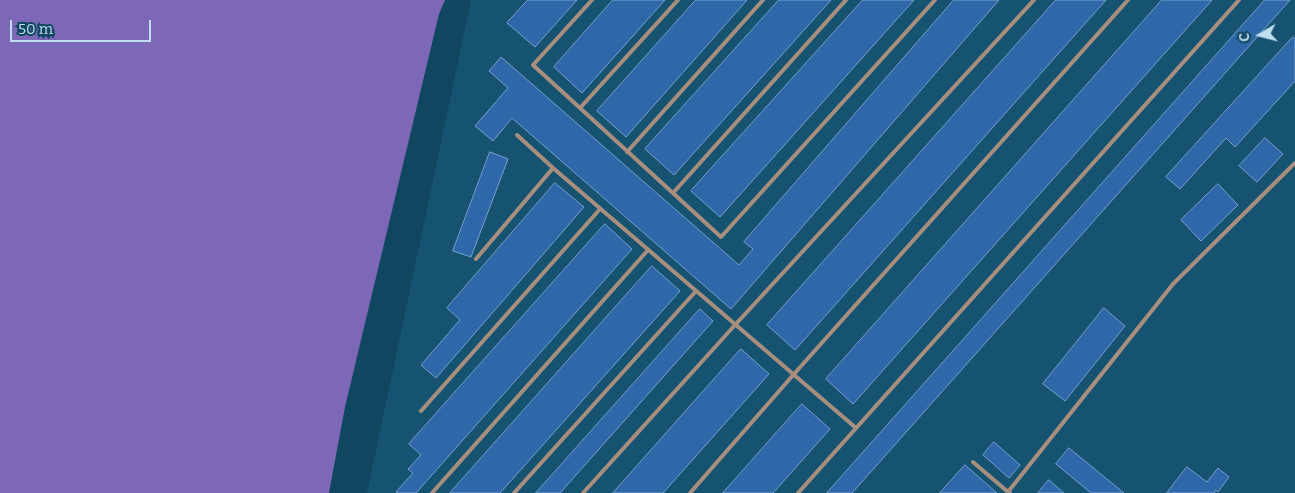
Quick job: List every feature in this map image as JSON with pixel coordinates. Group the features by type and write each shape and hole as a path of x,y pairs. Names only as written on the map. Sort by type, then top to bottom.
{"lane":[{"path":"592,0 533,65 721,237 935,0"},
{"path":"580,108 678,0"},
{"path":"627,152 763,0"},
{"path":"673,193 846,0"},
{"path":"583,493 1034,0"},
{"path":"690,493 1128,0"},
{"path":"798,493 1239,0"},
{"path":"517,136 856,428"},
{"path":"973,462 1009,492 1173,284 1295,162"},
{"path":"476,259 553,168"},
{"path":"422,411 600,209"},
{"path":"432,493 648,250"},
{"path":"514,493 696,291"}],"shaded area":[{"path":"0,0 445,0 439,14 345,407 329,493 0,493"},
{"path":"471,0 1295,0 1295,493 367,493"}],"building":[{"path":"528,0 577,0 535,47 507,23"},
{"path":"613,0 665,0 582,93 554,67"},
{"path":"696,0 747,0 626,137 597,111"},
{"path":"779,0 831,0 674,175 645,149"},
{"path":"863,0 914,0 720,217 691,191"},
{"path":"954,0 999,0 731,309 512,118 493,141 475,126 508,88 489,71 501,57 739,265 753,249 744,242"},
{"path":"1056,0 1106,0 795,350 767,325"},
{"path":"1162,0 1212,0 853,404 826,379"},
{"path":"1265,0 1290,0 852,493 827,493"},
{"path":"1293,37 1295,39 1295,81 1235,147 1226,138 1180,189 1166,177"},
{"path":"1265,138 1283,154 1257,182 1239,166"},
{"path":"490,152 508,159 471,257 453,251"},
{"path":"555,183 584,207 436,378 421,365 460,320 447,308"},
{"path":"1218,184 1238,205 1201,241 1181,220"},
{"path":"605,224 632,249 416,493 396,492 413,473 408,469 421,455 409,444"},
{"path":"652,266 680,291 500,493 450,493"},
{"path":"1104,308 1125,326 1065,401 1043,384"},
{"path":"700,309 713,321 560,493 536,493"},
{"path":"741,349 769,374 663,493 613,493"},
{"path":"802,404 830,429 773,493 723,493"},
{"path":"994,442 1020,465 1009,478 983,455"},
{"path":"1069,448 1124,493 1091,493 1056,464"},
{"path":"965,465 997,493 940,493"},
{"path":"1187,467 1207,482 1218,468 1229,477 1218,492 1216,490 1214,493 1167,493"},
{"path":"1049,480 1064,493 1038,493"}]}
